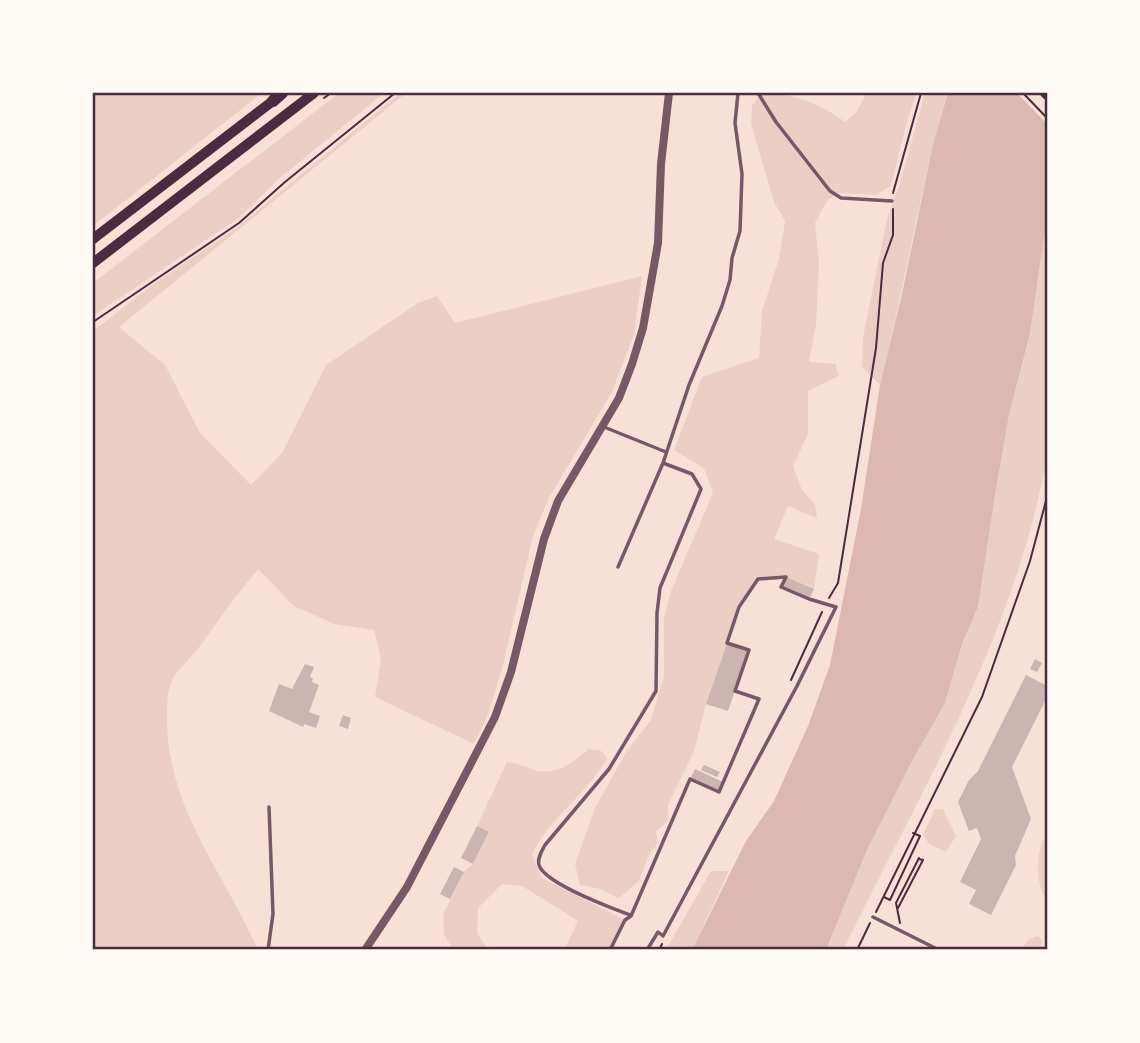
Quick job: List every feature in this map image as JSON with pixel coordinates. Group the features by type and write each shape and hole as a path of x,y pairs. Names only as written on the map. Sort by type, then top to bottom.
{"highway":[{"path":"93,263 314,93"},
{"path":"93,239 279,95"}],"street":[{"path":"365,950 407,887 495,717 512,672 544,539 558,501 619,398 643,328 658,243 661,164 670,93"}],"lane":[{"path":"618,567 663,463 689,385 730,280 732,258 740,231 742,174 735,123 738,93"},
{"path":"758,93 776,122 830,191 841,198 891,201"},
{"path":"602,426 666,452"},
{"path":"631,916 564,887 539,865 540,854 545,845 609,769 656,691 660,588 702,489 692,474 663,463"},
{"path":"610,950 625,920 631,916 690,779 719,792 759,699 735,691 749,650 727,643 739,607 758,579 786,576 781,587 836,607 663,936 658,932 647,950"},
{"path":"268,950 273,914 269,807"},
{"path":"873,917 939,950"}],"path":[{"path":"93,322 239,223 395,93"},
{"path":"789,700 792,676 838,583 876,348 884,263 893,235 891,201 921,93"},
{"path":"1023,93 1047,118"},
{"path":"857,950 982,697 1030,561 1047,497"},
{"path":"883,897 890,900 920,836 913,833"},
{"path":"897,910 923,860 919,858 896,903 897,910 901,931"},
{"path":"906,864 914,868"},
{"path":"659,950 666,938"}],"shaded area":[{"path":"93,93 262,93 93,226"},
{"path":"339,93 384,93 281,177 239,218 93,316 93,283"},
{"path":"400,93 406,93 119,327 165,365 200,433 251,485 282,453 326,365 418,303 437,296 455,323 642,276 634,335 612,392 549,498 533,536 503,665 489,712 474,744 375,697 381,660 374,630 334,624 294,606 258,569 173,678 168,693 167,720 170,753 187,812 258,950 93,950 93,331 156,282 235,229"},
{"path":"762,93 806,101 845,122 855,114 867,93 917,93 891,186 876,195 838,193 827,201 815,223 819,263 816,324 809,362 835,364 839,376 808,391 808,434 793,466 802,490 815,504 817,518 788,506 774,539 819,554 814,589 786,577 759,579 739,607 706,704 694,751 668,805 668,821 656,832 658,843 648,857 639,881 619,898 600,889 580,885 575,864 595,808 628,749 651,720 664,676 664,617 671,591 713,493 704,468 674,450 702,377 759,358 762,311 779,259 785,221 774,202 751,124 752,105"},
{"path":"925,93 948,93 929,165 880,385 862,367 863,337 887,219"},
{"path":"948,93 1047,93 1047,217 1030,333 1009,415 978,607 962,644 945,703 866,852 826,950 692,950 746,841 774,801 808,726 830,665 861,509 880,385 933,145"},
{"path":"1047,217 1049,438 1033,522 989,648 934,770 843,950 826,950 866,852 945,703 962,644 978,607 1009,415 1030,333"},
{"path":"589,749 600,750 607,758 599,771 548,829 532,855 542,878 625,920 610,950 564,950 578,921 522,886 502,884 478,908 477,933 488,950 453,950 444,934 443,915 464,872 473,864 489,833 477,826 507,762 534,770 550,771 571,763"},
{"path":"935,809 943,809 956,836 946,852 929,844 923,835"},
{"path":"1047,839 1047,895 1043,895 1038,861 1042,841"},
{"path":"711,871 729,871 692,950 666,950"},
{"path":"1038,936 1042,940 1042,950 1021,950 1029,939"}],"pier":[{"path":"1017,93 1047,93 1047,124"}],"building":[{"path":"786,577 814,589 809,599 781,587"},
{"path":"727,643 749,650 728,711 706,704"},
{"path":"1035,659 1042,663 1037,672 1030,669"},
{"path":"305,664 314,667 310,677 313,678 312,682 319,685 309,712 320,716 316,728 304,724 303,727 269,711 279,684 292,689"},
{"path":"1026,675 1047,686 1047,697 1012,767 1031,819 1015,856 1016,865 991,915 969,904 976,890 960,882 981,839 977,828 969,831 958,802 969,780 978,771"},
{"path":"343,715 351,718 348,729 339,726"},
{"path":"704,765 720,772 717,777 701,770"},
{"path":"695,769 723,782 719,792 690,779"},
{"path":"477,826 489,832 473,864 461,858"},
{"path":"454,867 464,872 450,899 440,894"}]}
